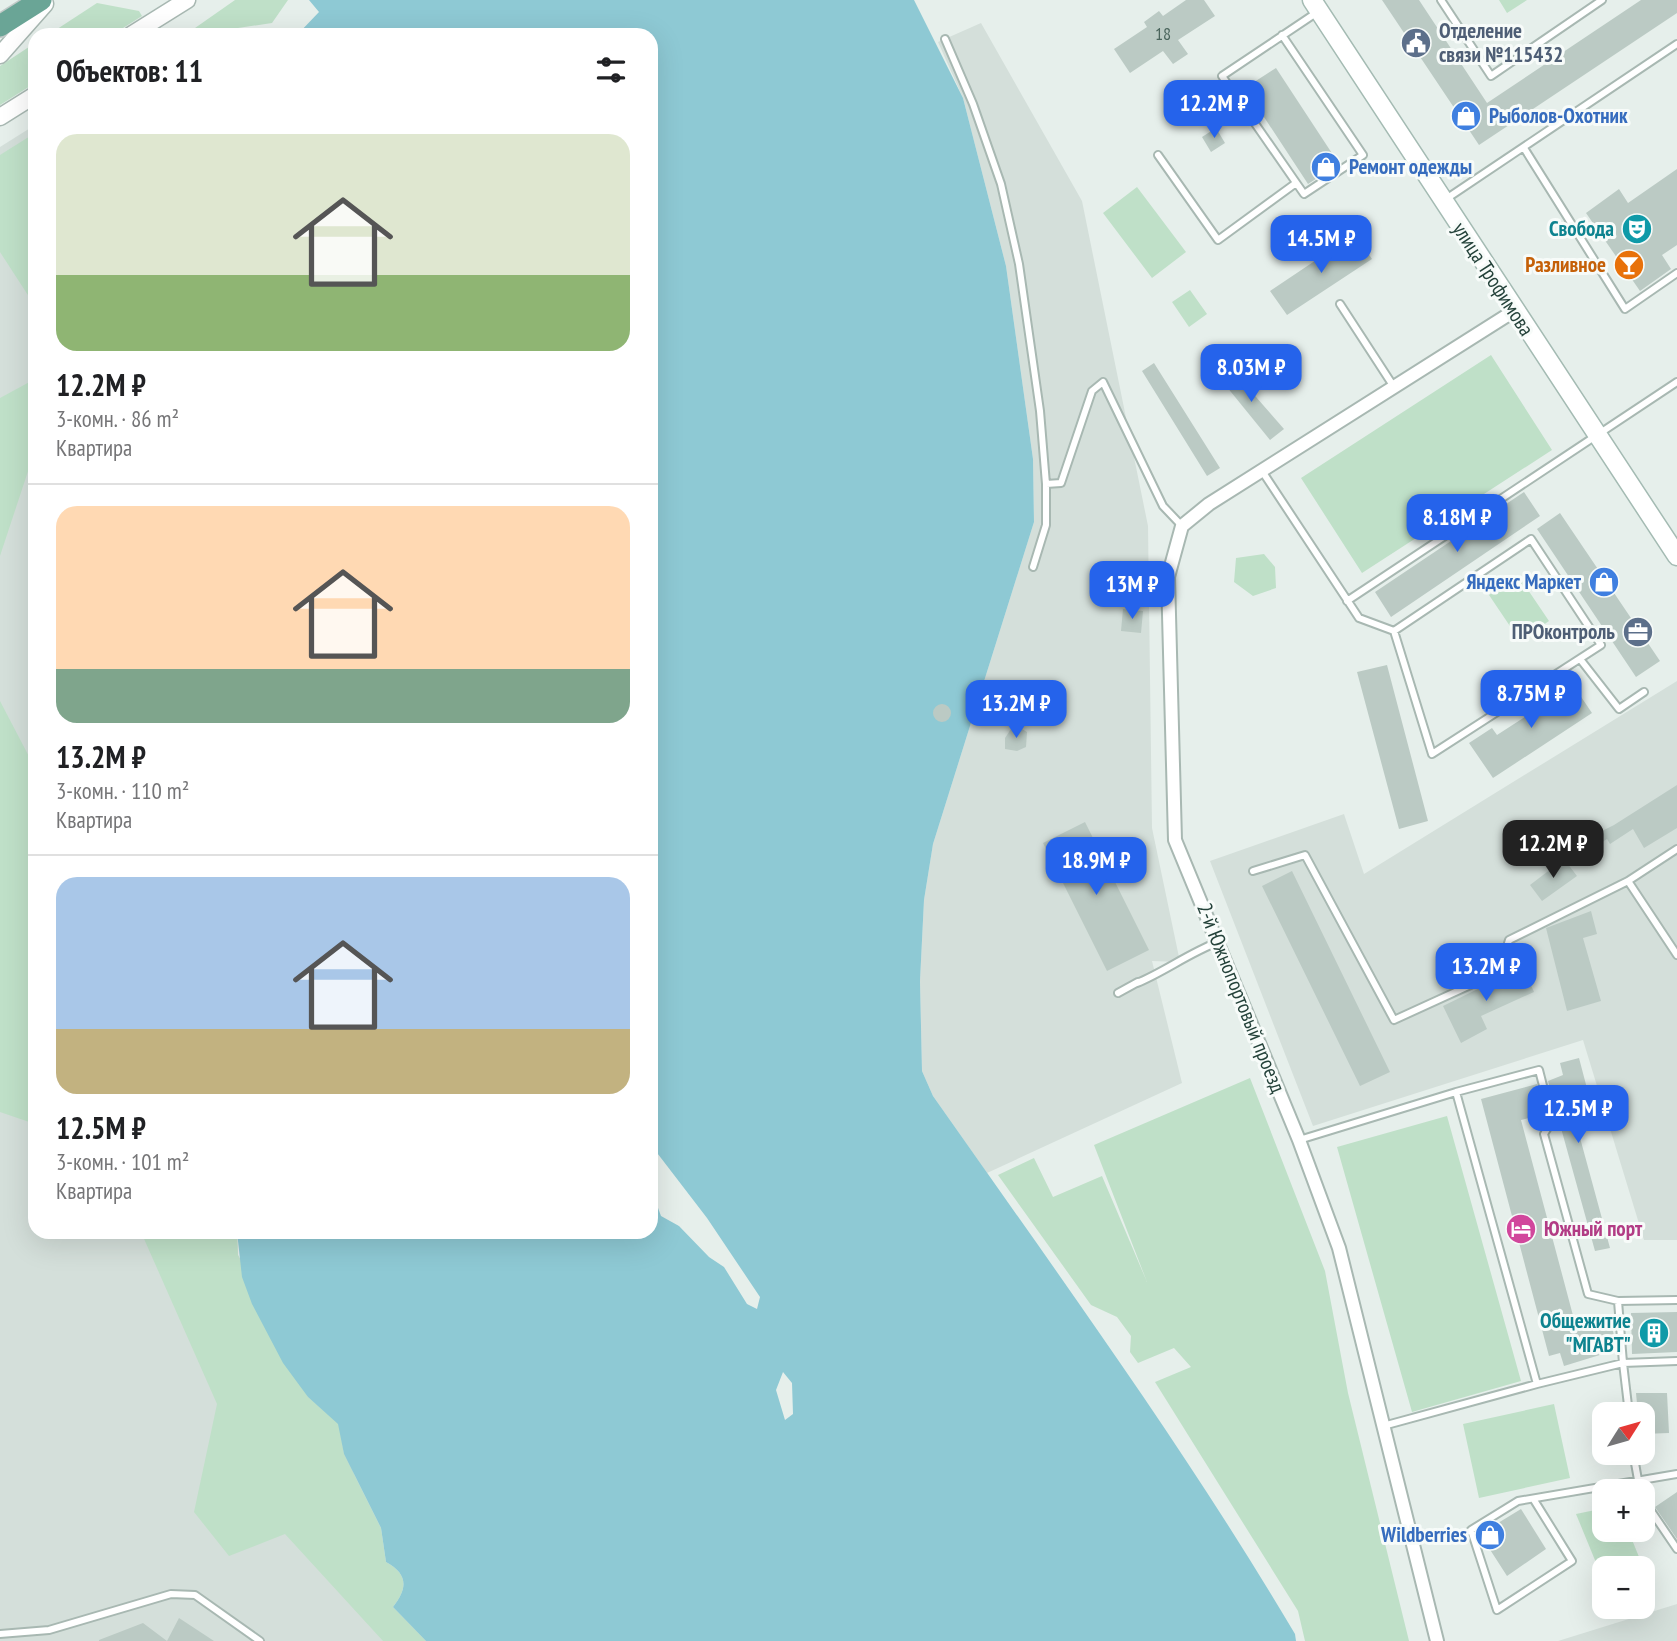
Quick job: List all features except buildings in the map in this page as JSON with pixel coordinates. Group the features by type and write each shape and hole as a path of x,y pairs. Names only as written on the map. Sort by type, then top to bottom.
{"main road":[{"path":"0,26 41,0"},
{"name":"улица Трофимова","path":"1316,6 1514,311 1677,554"}],"street":[{"path":"0,55 49,0"},
{"path":"142,28 187,0"},
{"path":"0,117 28,99"},
{"path":"1182,526 1262,471 1514,311"},
{"name":"2-й Южнопортовый проезд","path":"1182,526 1168,577 1175,840 1299,1140 1339,1248 1437,1641"}],"lane":[{"path":"1441,0 1492,76 1602,0"},
{"path":"1282,35 1363,155 1304,194 1222,76 1282,35 1316,6"},
{"path":"945,39 973,104 1001,184 1019,264 1040,411 1046,484 1046,525 1033,567"},
{"path":"1443,201 1677,44"},
{"path":"1524,148 1625,309 1677,273"},
{"path":"1158,155 1218,240 1296,183"},
{"path":"1340,304 1394,388"},
{"path":"1046,484 1061,483 1092,391 1104,382 1163,506 1182,526"},
{"path":"1347,601 1677,382"},
{"path":"1262,471 1359,618 1394,631"},
{"path":"1531,538 1601,645 1432,754 1394,631 1531,538"},
{"path":"1580,659 1619,709 1644,692"},
{"path":"1253,871 1305,855 1394,1020 1499,972 1509,940 1628,880 1677,849"},
{"path":"1628,880 1677,955"},
{"path":"1118,993 1218,942"},
{"path":"1299,1140 1455,1092 1539,1070 1552,1121 1544,1134 1588,1294 1618,1301 1677,1300"},
{"path":"1455,1092 1537,1384"},
{"path":"1618,1301 1628,1402"},
{"path":"1383,1426 1623,1363 1677,1361"},
{"path":"1654,1479 1677,1474"},
{"path":"1534,1500 1572,1561 1497,1610 1471,1531 1518,1502 1592,1490"},
{"path":"1655,1517 1677,1549"},
{"path":"0,1634 50,1630 171,1594 195,1595 260,1641"}],"shaded area":[{"path":"981,23 1082,201 1148,526 1152,828 1180,962 1152,961 1182,1083 987,1173 933,1096 922,1071 920,981 924,900 933,844 1034,522 1033,459 1006,266 963,98 938,42"},
{"path":"28,129 28,1239 237,1239 238,1255 339,1424 393,1607 426,1641 0,1641 0,147"},
{"path":"1677,681 1677,1240 1644,1240 1583,1040 1313,1126 1210,861 1344,814 1364,874"},
{"path":"1677,1604 1677,1641 1558,1641 1629,1619 1655,1619 1655,1611"}],"green space":[{"path":"235,0 288,0 272,23 238,28 195,28"},
{"path":"1499,0 1527,0 1507,13"},
{"path":"97,3 139,11 142,16 123,28 59,28"},
{"path":"28,48 28,87 0,105 0,66"},
{"path":"28,137 28,295 0,252 0,155"},
{"path":"1137,187 1186,252 1152,278 1103,213"},
{"path":"1190,290 1207,314 1189,327 1172,302"},
{"path":"1491,355 1552,450 1362,573 1301,478"},
{"path":"28,383 28,471 0,556 0,398"},
{"path":"1264,554 1275,567 1276,588 1253,596 1234,582 1236,558"},
{"path":"1518,575 1549,621 1520,641 1489,595"},
{"path":"0,701 28,755 28,1122 0,1112"},
{"path":"1250,1078 1325,1271 1348,1393 1409,1641 1305,1641 1298,1611 1155,1382 1191,1367 1174,1348 1138,1363 1130,1352 1131,1336 1117,1317 1091,1305 998,1175 1034,1158 1053,1197 1102,1176 1147,1282 1094,1145"},
{"path":"1447,1116 1521,1381 1412,1412 1337,1147"},
{"path":"144,1239 237,1239 238,1255 308,1397 339,1424 344,1454 381,1528 386,1562 402,1577 403,1588 393,1607 426,1641 383,1641 285,1534 229,1556 194,1512 217,1404"},
{"path":"1554,1404 1570,1478 1479,1498 1463,1424"},
{"path":"1592,1511 1592,1542 1633,1542 1639,1556 1593,1556 1576,1514"}],"water":[{"path":"309,0 914,0 963,98 1006,266 1033,459 1034,522 933,844 924,900 920,981 922,1071 933,1096 1209,1496 1295,1634 1296,1641 426,1641 393,1607 403,1588 402,1577 386,1562 381,1528 344,1454 338,1424 308,1397 283,1363 252,1304 242,1277 238,1239 658,1239 658,1208 661,1216 679,1226 709,1257 724,1267 747,1304 757,1309 760,1297 707,1218 658,1154 658,28 304,28 319,12","holes":["783,1372 792,1383 793,1414 785,1420 776,1390"]}],"place":[{"name":"Отделение связи №115432","path":"1416,43"},
{"name":"Рыболов-Охотник","path":"1466,116"},
{"name":"Ремонт одежды","path":"1326,167"},
{"name":"Свобода","path":"1637,229"},
{"name":"Разливное","path":"1629,265"},
{"name":"Яндекс Маркет","path":"1604,582"},
{"name":"ПРОконтроль","path":"1638,632"},
{"name":"Южный порт","path":"1521,1229"},
{"name":"Общежитие \"МГАВТ\"","path":"1654,1333"},
{"name":"Wildberries","path":"1490,1535"}]}
